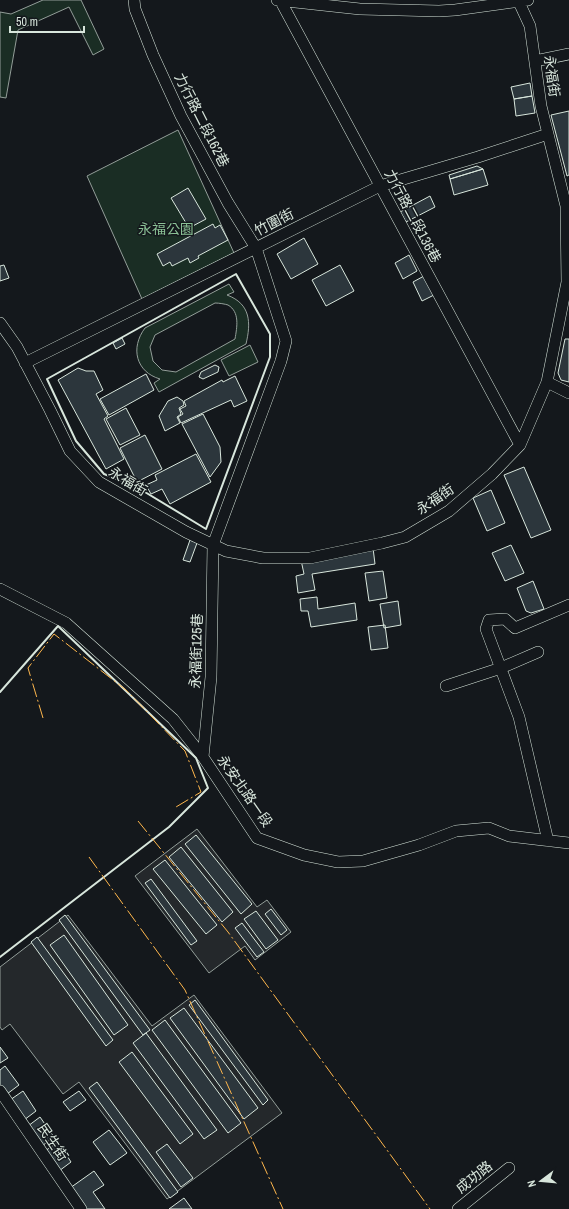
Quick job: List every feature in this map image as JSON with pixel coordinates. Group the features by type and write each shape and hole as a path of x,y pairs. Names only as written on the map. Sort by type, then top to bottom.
{"street":[{"name":"力行路二段162巷","path":"134,0 135,9 153,55 181,116 228,203 256,248 286,341 280,362 214,545"},
{"path":"279,0 360,9 439,11 521,0"},
{"name":"力行路二段136巷","path":"279,0 520,444"},
{"name":"永福街","path":"0,323 17,347 70,451 99,482 186,532 226,551 263,558 310,558 405,537 449,511 492,474 520,444 547,382 567,282 566,206 541,106 530,26 521,0"},
{"path":"535,61 569,54"},
{"name":"竹圍街","path":"25,363 380,186 478,157 548,134"},
{"path":"547,382 569,392"},
{"name":"永福街125巷","path":"203,757 211,677 214,545"},
{"name":"永安北路一段","path":"0,589 66,623 173,719 203,757 257,838 304,855 338,862 363,861 419,845 456,831 489,828 509,836 569,843"},
{"path":"548,841 519,717 486,629 488,620 505,619 514,628 569,605"},
{"path":"446,686 501,668 538,652"},
{"name":"民生街","path":"0,1091 81,1209"},
{"name":"成功路","path":"458,1209 509,1168"}],"green space":[{"path":"43,0 81,0 104,49 93,55 69,7 18,30 6,98 0,97 0,12 11,14"},
{"name":"永福公園","path":"178,130 234,253 142,299 87,176"},
{"path":"229,284 234,292 227,295 241,304 245,309 249,322 246,344 159,392 154,383 160,379 145,371 138,358 138,343 145,328","holes":["215,303 228,305 232,308 237,320 235,339 176,372 162,370 153,361 150,347 155,335"]},
{"path":"250,345 258,362 229,376 221,360"}],"shaded area":[{"path":"197,829 257,907 267,900 291,932 255,960 245,946 209,973 135,876"},
{"path":"68,915 152,1026 194,995 282,1113 167,1199 79,1082 63,1094 10,1024 2,1030 0,1027 0,967"}],"building":[{"path":"530,83 532,96 514,99 511,87"},
{"path":"532,96 535,113 516,116 514,99"},
{"path":"569,111 569,175 567,176 551,115"},
{"path":"477,166 483,169 450,179 449,175"},
{"path":"483,169 488,185 454,195 450,179"},
{"path":"188,188 206,219 189,228 171,198"},
{"path":"430,196 435,207 406,222 400,212"},
{"path":"213,224 215,228 220,225 228,240 198,256 199,258 190,263 188,258 172,266 170,262 163,266 157,254"},
{"path":"304,238 318,264 291,279 277,254"},
{"path":"409,255 417,271 403,279 395,263"},
{"path":"4,265 9,278 0,281 0,266"},
{"path":"340,265 354,291 326,306 312,280"},
{"path":"424,276 434,295 422,301 413,282"},
{"path":"122,338 125,344 116,349 113,343"},
{"path":"565,339 569,339 569,382 561,380 558,373"},
{"path":"215,365 219,367 218,372 203,379 199,377 201,372"},
{"path":"78,368 86,371 94,371 103,390 96,394 108,416 104,419 124,459 106,469 58,380"},
{"path":"146,374 154,390 109,415 100,399"},
{"path":"235,376 247,401 234,407 231,400 181,423 178,417 183,414 180,409 186,406 184,401 222,380 223,382"},
{"path":"177,397 183,401 184,405 179,408 181,414 177,417 180,423 165,431 159,416 168,401"},
{"path":"126,408 140,435 120,445 106,419"},
{"path":"203,414 220,447 221,462 210,477 182,424"},
{"path":"145,435 162,469 137,482 120,448"},
{"path":"196,454 211,482 170,504 162,489 151,494 146,485 157,480 155,475"},
{"path":"524,467 551,530 531,538 504,475"},
{"path":"491,490 505,523 487,531 473,498"},
{"path":"190,540 197,543 190,562 183,560"},
{"path":"511,545 524,573 505,581 492,553"},
{"path":"373,548 375,564 312,574 315,590 298,593 296,576 304,574 301,560"},
{"path":"383,571 387,598 369,601 365,573"},
{"path":"533,581 544,609 531,613 526,611 517,588"},
{"path":"317,597 318,609 355,603 357,620 311,627 308,611 301,611 300,599"},
{"path":"398,601 401,625 384,628 380,604"},
{"path":"385,625 388,648 371,650 368,627"},
{"path":"196,835 252,904 241,914 185,844"},
{"path":"181,847 233,912 222,922 169,857"},
{"path":"165,860 217,925 206,934 153,869"},
{"path":"151,879 197,941 191,945 145,883"},
{"path":"271,909 287,930 281,935 265,914"},
{"path":"256,911 278,940 266,949 244,919"},
{"path":"65,915 150,1030 143,1035 59,920"},
{"path":"242,923 264,952 257,957 235,928"},
{"path":"64,935 128,1025 114,1035 50,945"},
{"path":"37,937 113,1040 106,1046 31,942"},
{"path":"195,1000 268,1100 263,1105 189,1005"},
{"path":"184,1008 258,1108 244,1119 170,1018"},
{"path":"165,1020 241,1123 228,1133 152,1030"},
{"path":"146,1033 217,1130 204,1139 133,1043"},
{"path":"0,1047 8,1058 0,1063"},
{"path":"132,1052 193,1134 180,1144 119,1062"},
{"path":"5,1066 19,1085 7,1094 0,1085 0,1070"},
{"path":"97,1082 178,1192 170,1198 89,1088"},
{"path":"23,1091 36,1111 24,1120 10,1100"},
{"path":"79,1091 86,1100 70,1111 63,1102"},
{"path":"40,1117 54,1137 42,1146 28,1126"},
{"path":"109,1130 127,1153 110,1165 93,1142"},
{"path":"58,1142 71,1162 59,1171 45,1151"},
{"path":"167,1144 193,1178 181,1187 156,1152"},
{"path":"94,1171 104,1185 93,1192 105,1209 85,1209 70,1188"},
{"path":"184,1198 192,1209 169,1209"}],"wall":[{"path":"236,274 270,334 270,357 206,529 135,486 104,474 76,441 47,379 236,274"},
{"path":"0,692 58,626 196,758 208,788 169,827 0,957"}],"power":[{"path":"43,718 28,668 54,634 126,690 185,751 201,792 176,807"},
{"path":"138,821 228,932 430,1209"},
{"path":"89,857 185,990 283,1209"}]}
